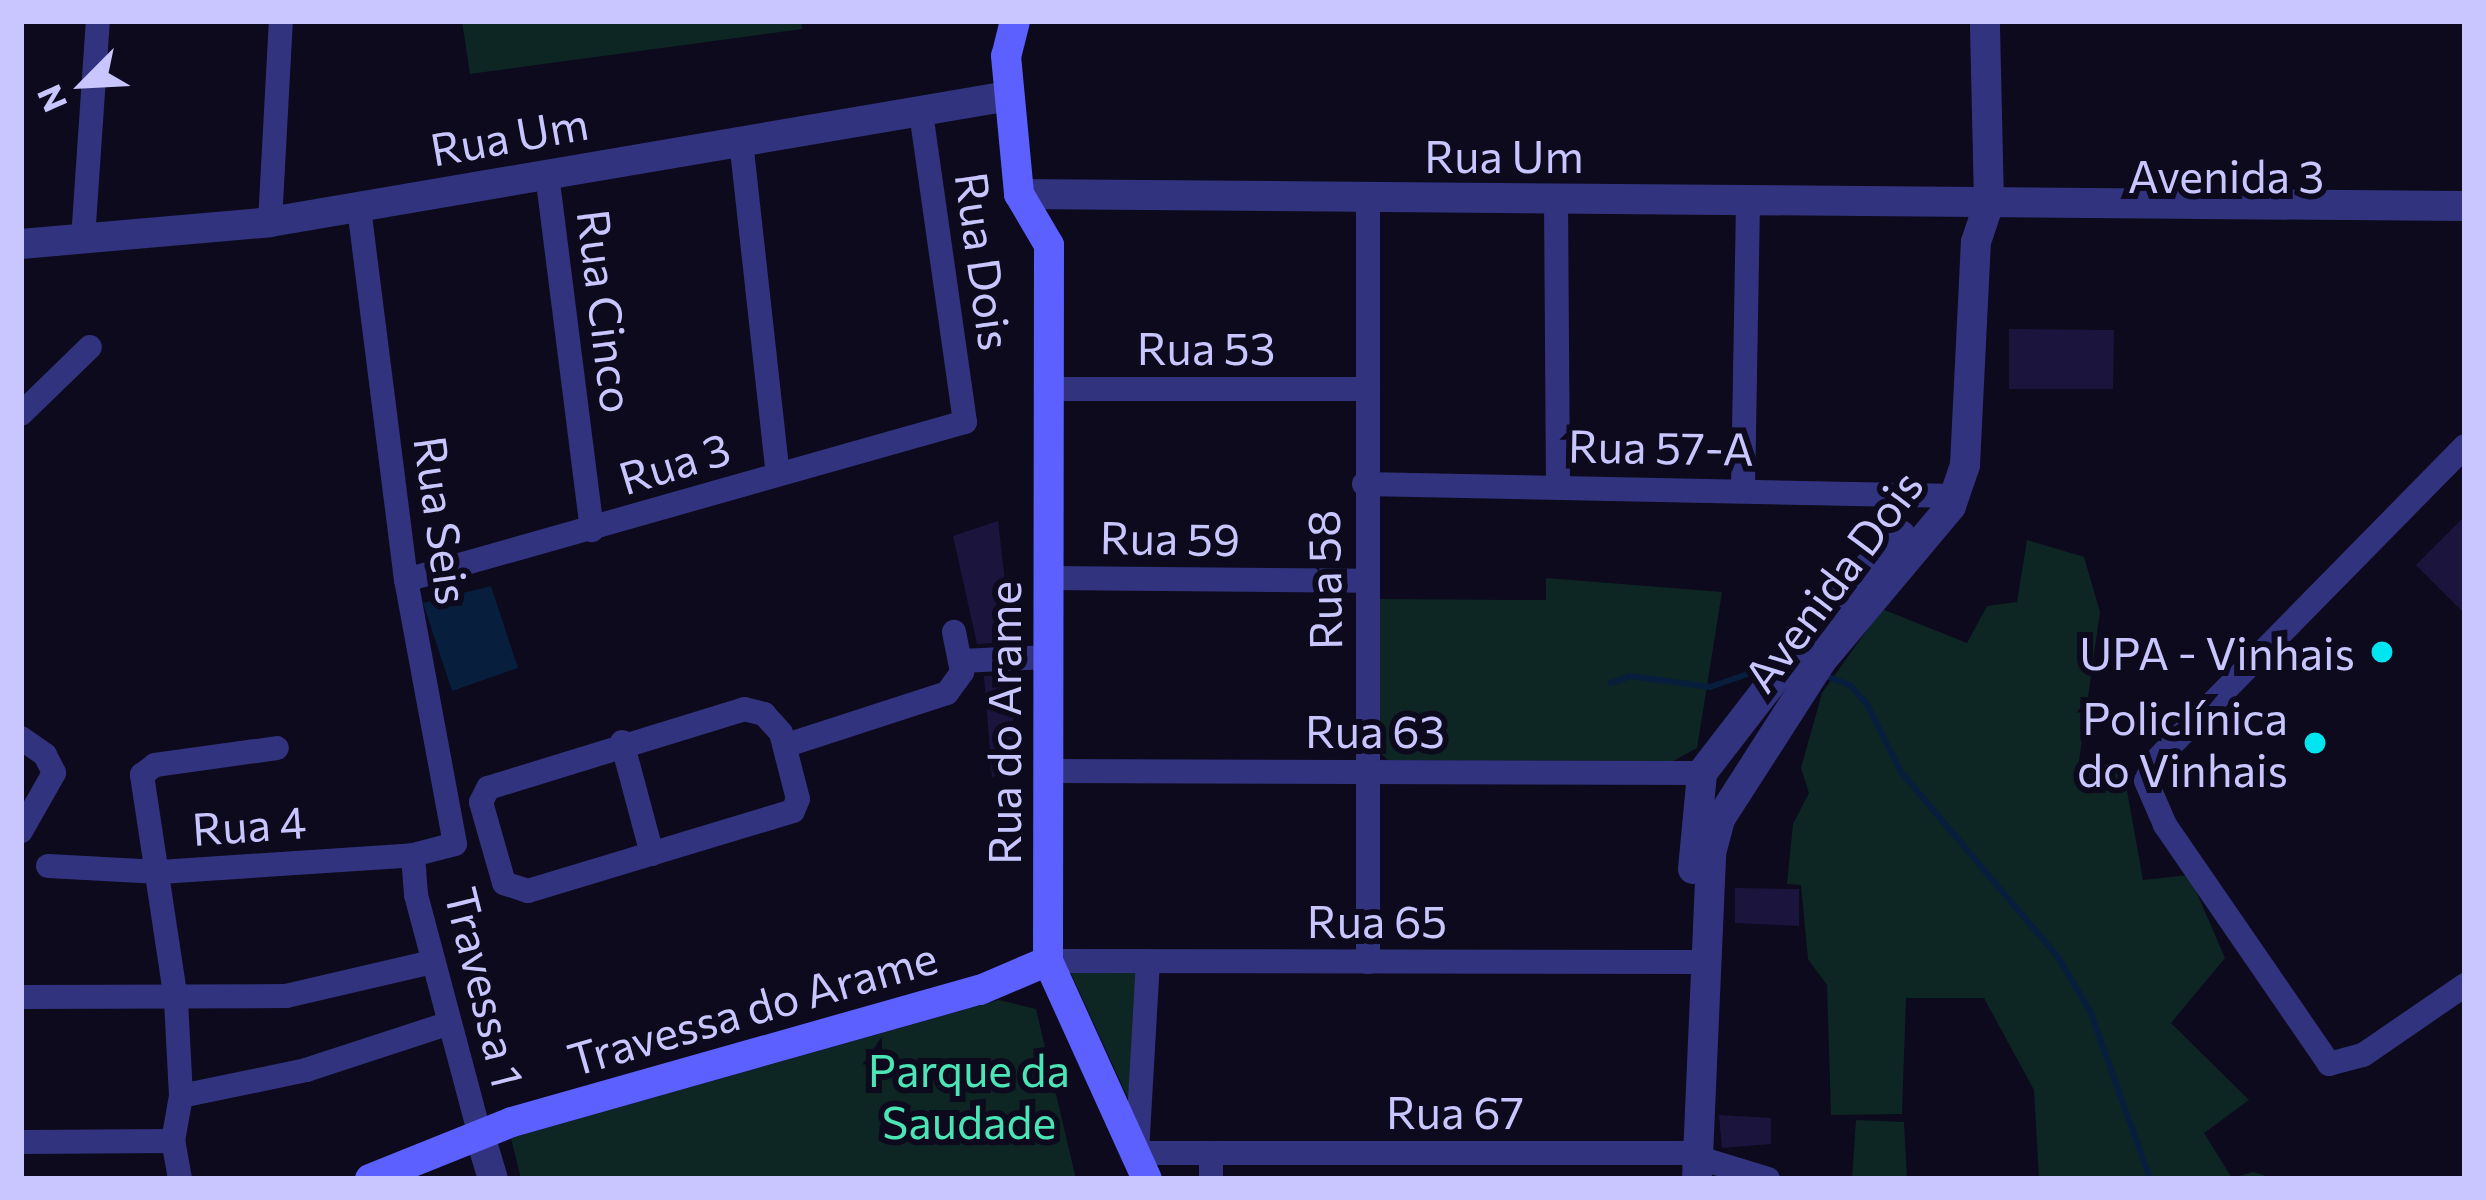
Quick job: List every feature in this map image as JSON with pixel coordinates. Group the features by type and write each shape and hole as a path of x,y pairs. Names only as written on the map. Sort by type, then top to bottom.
{"main road":[{"path":"1015,21 1007,44 1009,96 1034,195"},
{"name":"Rua do Arame","path":"1034,195 1049,245 1048,961 1142,1166"},
{"name":"Travessa do Arame","path":"482,1139 512,1122 980,990 1048,961"},
{"path":"370,1179 482,1139"}],"street":[{"path":"83,239 98,21"},
{"path":"270,222 281,21"},
{"name":"Avenida Dois","path":"1690,1167 1702,773 1786,686 1948,494 1956,228 1985,209 1985,21"},
{"name":"Rua Um","path":"21,244 270,222 1009,96"},
{"name":"Rua Dois","path":"921,111 965,422"},
{"path":"741,142 778,474"},
{"name":"Rua Cinco","path":"548,174 592,530"},
{"name":"Rua Um","path":"1034,195 1748,201 1985,209"},
{"name":"Rua 58","path":"1368,198 1364,484 1368,962"},
{"path":"1556,200 1558,486"},
{"path":"1743,489 1748,201"},
{"name":"Rua Seis","path":"359,206 406,580 455,844"},
{"name":"Avenida 3","path":"1985,209 2465,206"},
{"name":"Avenida 3","path":"1985,209 2465,223"},
{"path":"21,414 90,347"},
{"name":"Rua 53","path":"1048,388 1365,389"},
{"name":"Rua 3","path":"406,580 965,422"},
{"path":"2465,446 2153,764 2150,801 2333,1066 2465,985"},
{"name":"Rua 57-A","path":"1364,484 1948,494"},
{"name":"Rua 59","path":"1048,578 1364,581"},
{"path":"787,745 947,693 962,661 953,632"},
{"path":"962,661 1048,658"},
{"name":"Avenida Dois","path":"1698,962 1720,819 1786,686"},
{"path":"744,709 764,714 787,745 798,799 793,811 515,892 504,883 481,802 498,782 744,709"},
{"path":"21,738 46,755 54,773 21,831"},
{"path":"622,742 652,854"},
{"path":"180,1179 173,1142 182,1096 176,1000 142,776 154,766 277,748"},
{"name":"Rua 63","path":"1048,771 1702,773"},
{"name":"Rua 4","path":"48,866 160,872 413,855 455,844"},
{"name":"Travessa 1","path":"413,855 432,962 482,1139"},
{"name":"Rua 65","path":"1048,961 1698,962"},
{"path":"1142,1166 1148,961"},
{"path":"21,997 286,996 432,962"},
{"path":"182,1096 307,1070 450,1023"},
{"path":"482,1139 493,1179"},
{"path":"21,1142 173,1142"},
{"path":"1210,1179 1211,1153"},
{"name":"Rua 67","path":"1142,1166 1211,1153 1690,1167 1768,1179"}],"green space":[{"path":"462,21 801,21 802,29 470,74"},
{"path":"2027,540 2084,557 2100,612 2078,768 2123,768 2143,880 2189,875 2225,958 2171,1023 2249,1100 2204,1133 2232,1178 2253,1172 2276,1179 2039,1179 2034,1090 1984,998 1906,998 1902,1114 1831,1115 1827,985 1808,959 1801,885 1787,884 1793,824 1809,793 1801,768 1822,693 1882,609 1967,643 1987,606 2017,602"},
{"path":"1546,578 1722,592 1697,748 1673,761 1388,760 1375,748 1373,599 1546,600"},
{"path":"1068,967 1142,969 1132,1107"},
{"name":"Parque da Saudade","path":"999,1000 1036,1009 1076,1179 521,1179 511,1138"},
{"path":"1856,1120 1904,1122 1907,1179 1852,1179"}],"water":[{"path":"491,586 518,668 452,691 423,603"}],"building":[{"path":"2009,329 2114,330 2113,389 2009,389"},
{"path":"2465,516 2465,614 2416,565"},
{"path":"998,521 1012,642 977,644 953,536"},
{"path":"1013,675 1013,771 992,777 984,676"},
{"path":"1735,888 1799,889 1799,926 1735,923"},
{"path":"1719,1115 1771,1118 1771,1144 1722,1148"}],"waterway":[{"path":"1611,683 1630,676 1710,687 1773,665"},
{"path":"1826,676 1850,685 1868,706 1901,772 2058,957 2090,1011 2150,1179"}],"place":[{"name":"UPA - Vinhais","path":"2382,652"},
{"name":"Policlínica do Vinhais","path":"2315,743"}]}
